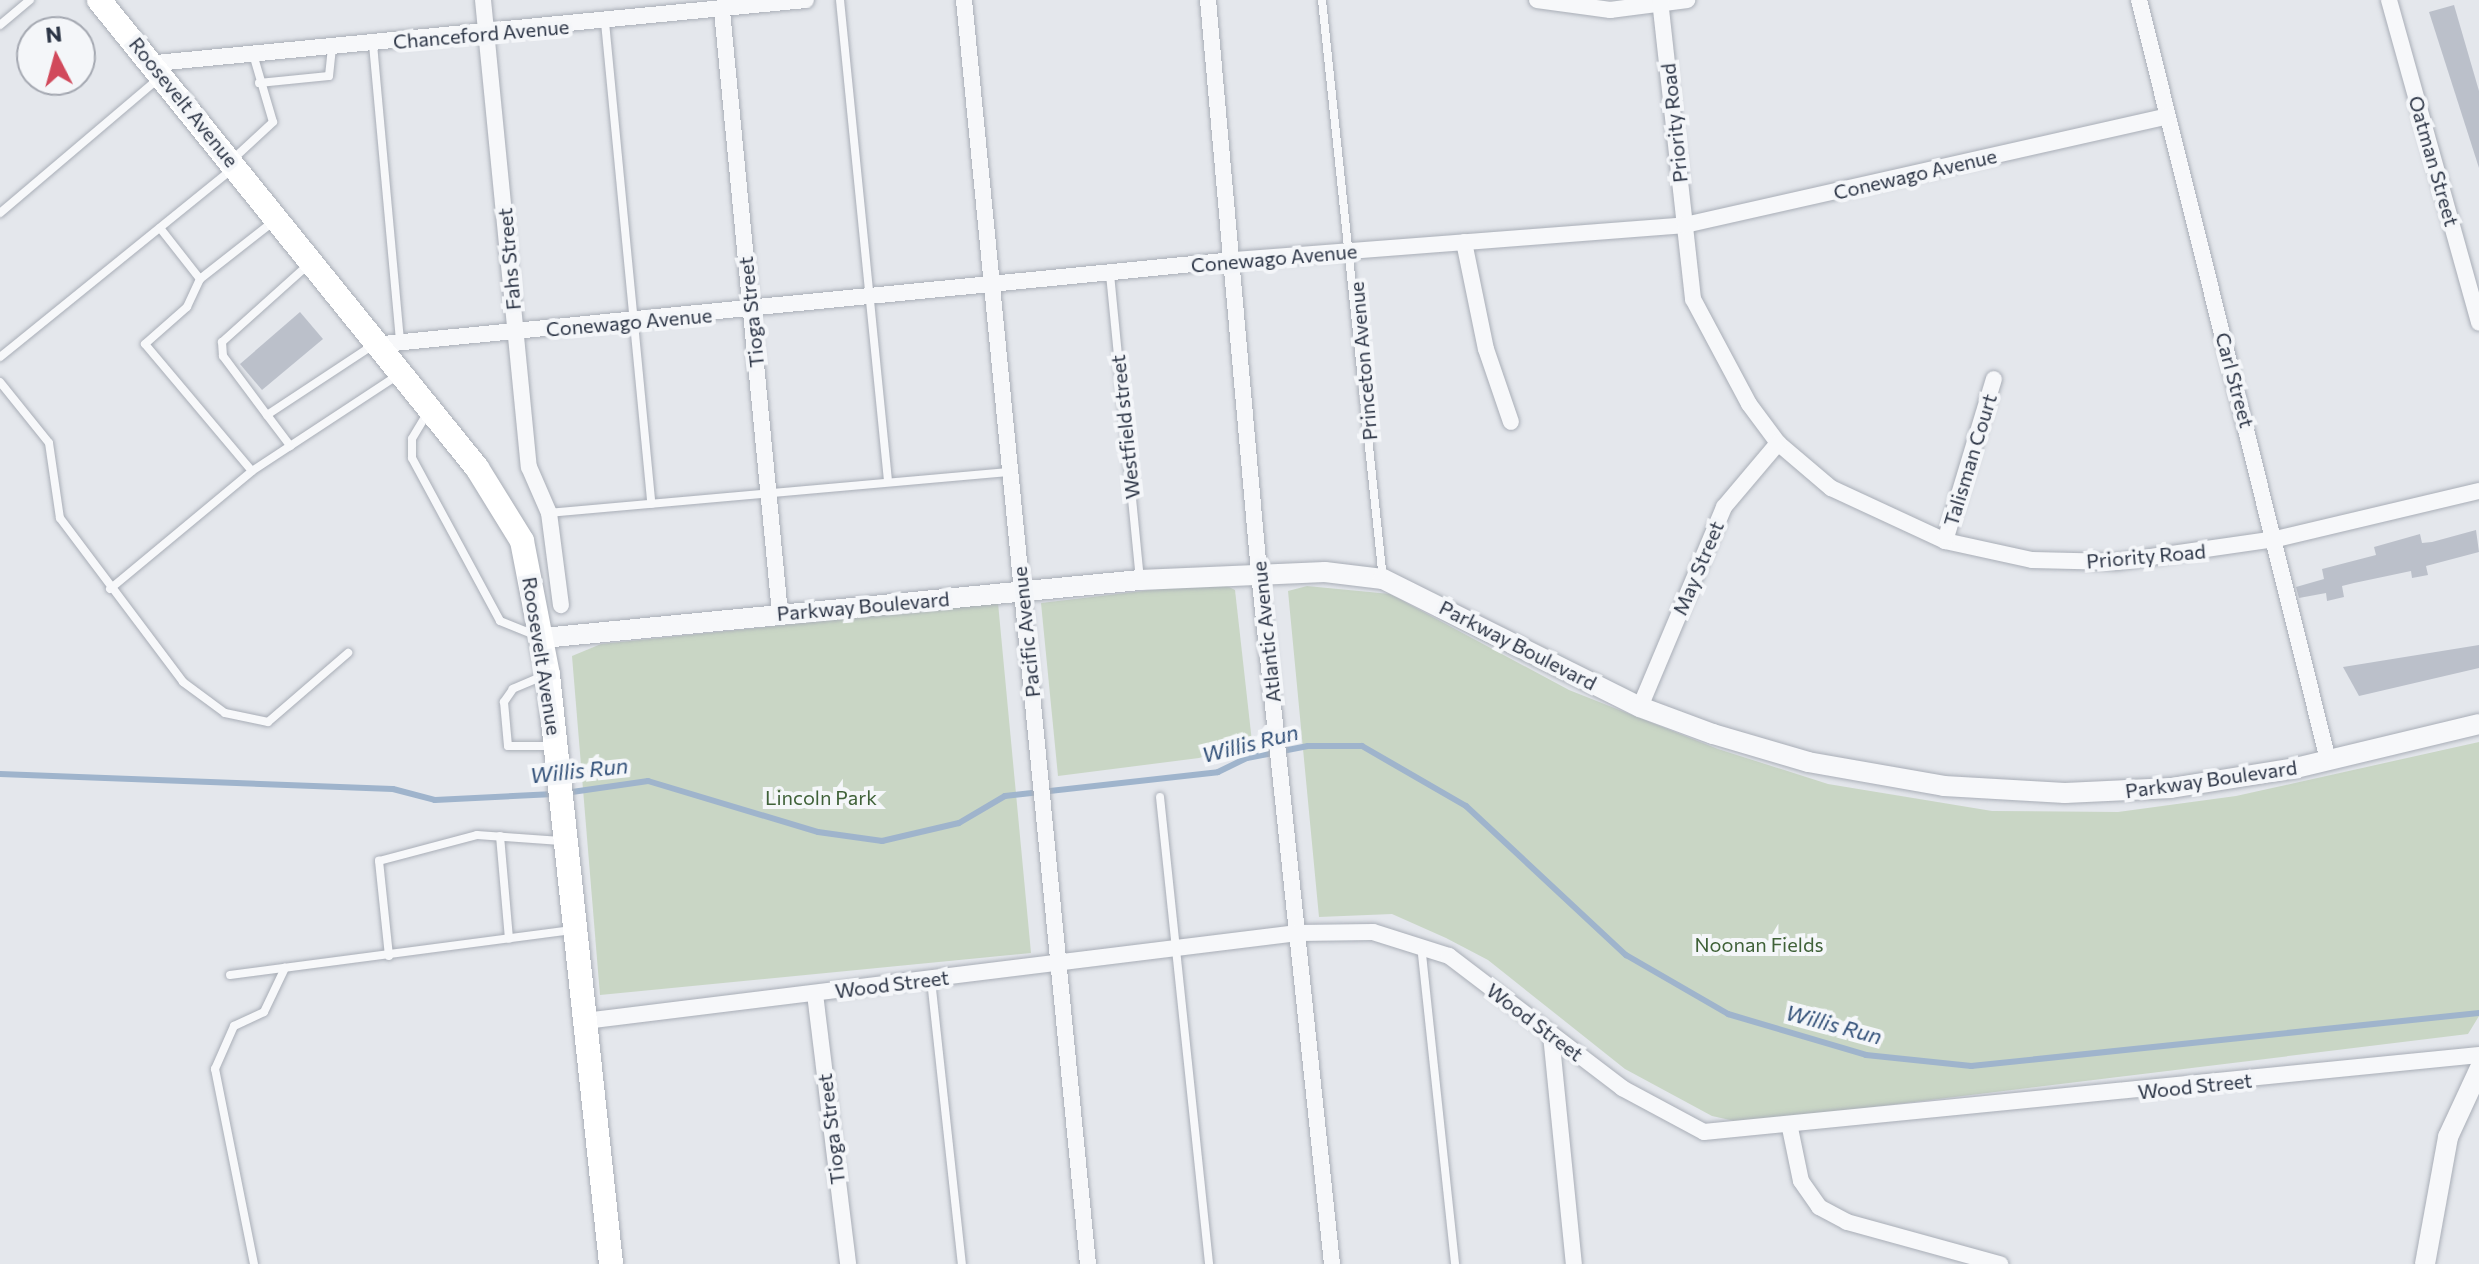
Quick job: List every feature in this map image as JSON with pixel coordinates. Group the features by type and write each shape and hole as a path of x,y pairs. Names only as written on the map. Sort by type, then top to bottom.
{"main road":[{"name":"Roosevelt Avenue","path":"99,0 160,69 373,345 429,411 522,541 548,675 611,1264"}],"street":[{"name":"Fahs Street","path":"483,0 489,33 529,467 549,513 561,605"},
{"name":"Chanceford Avenue","path":"160,69 253,54 722,11 806,0"},
{"name":"Pacific Avenue","path":"964,0 1007,472 1022,591 1056,964 1088,1264"},
{"name":"Atlantic Avenue","path":"1208,0 1259,573 1332,1264"},
{"path":"1537,0 1610,10 1687,0"},
{"name":"Carl Street","path":"2139,0 2166,117 2276,539 2328,760"},
{"name":"Oatman Street","path":"2389,0 2479,323"},
{"name":"Priority Road","path":"1660,2 1693,299 1721,361 1778,443 1876,514 1945,541 2032,560 2116,562 2276,539 2479,491"},
{"name":"Tioga Street","path":"722,11 780,613"},
{"name":"Conewago Avenue","path":"373,345 751,312 1233,260 1685,225 2166,117"},
{"path":"1464,242 1486,349 1511,422"},
{"name":"Talisman Court","path":"1945,541 1994,379"},
{"name":"May Street","path":"1640,707 1724,507 1778,443"},
{"name":"Parkway Boulevard","path":"543,638 1140,580 1259,573 1383,579 1640,707 1761,750 1944,786 2130,791 2328,760 2479,724"},
{"name":"Wood Street","path":"585,1021 1298,933 1373,932 1420,944 1449,956 1622,1088 1704,1132 1790,1128 2479,1055"},
{"name":"Tioga Street","path":"815,994 848,1264"},
{"path":"1551,1035 1574,1264"},
{"path":"2425,1264 2448,1137 2479,1070"},
{"path":"1790,1128 1801,1181 1819,1207 1847,1222 2000,1264"}],"lane":[{"path":"0,25 30,0"},
{"path":"840,0 888,481"},
{"name":"Princeton Avenue","path":"1322,0 1353,250 1383,579"},
{"path":"605,22 651,504"},
{"path":"373,44 400,343"},
{"path":"259,83 329,76 332,47"},
{"path":"0,357 160,228 233,163 273,122 259,83 253,54"},
{"path":"0,213 160,69"},
{"path":"252,471 145,344 187,307 200,279 276,219"},
{"path":"160,228 200,279"},
{"path":"290,446 223,356 222,342 310,263"},
{"name":"Westfield street","path":"1110,274 1140,580"},
{"path":"267,415 373,345"},
{"path":"110,589 252,471 398,375"},
{"path":"0,382 49,443 60,518 110,589 183,682 225,713 268,722 348,653"},
{"path":"429,411 412,439 412,458 500,621 543,638"},
{"path":"549,513 1007,472"},
{"path":"548,675 513,689 504,702 508,746 556,746"},
{"path":"1160,797 1209,1264"},
{"path":"389,956 379,861 434,843 565,832"},
{"path":"500,836 509,939"},
{"path":"230,975 575,930"},
{"path":"1420,944 1455,1264"},
{"path":"254,1264 215,1069 234,1026 264,1012 285,968"},
{"path":"931,980 962,1264"}],"green space":[{"path":"1219,582 1235,590 1252,742 1199,758 1058,776 1041,603"},
{"name":"Noonan Fields","path":"1307,586 1390,594 1569,690 1718,749 1828,784 1992,811 2118,812 2236,796 2479,742 2479,1016 2468,1034 1744,1123 1712,1116 1625,1069 1488,960 1446,938 1392,914 1319,917 1288,591"},
{"name":"Lincoln Park","path":"998,603 1031,953 600,995 572,656 601,644"}],"building":[{"path":"2454,5 2479,91 2479,168 2429,12"},
{"path":"300,312 323,339 262,390 240,364"},
{"path":"2476,530 2479,552 2426,566 2428,575 2412,578 2411,571 2342,586 2344,597 2327,601 2326,593 2299,598 2296,587 2324,579 2322,569 2376,555 2374,547 2420,534 2422,543"},
{"path":"2479,645 2479,668 2359,696 2343,667"}],"waterway":[{"name":"Willis Run","path":"565,793 648,781 818,832 882,841 959,823 1005,796 1218,772 1247,758 1308,746 1362,746 1466,806 1626,955 1728,1014 1866,1055 1971,1066 2479,1013"},
{"name":"Willis Run","path":"0,774 393,789 435,800 554,794"}]}
